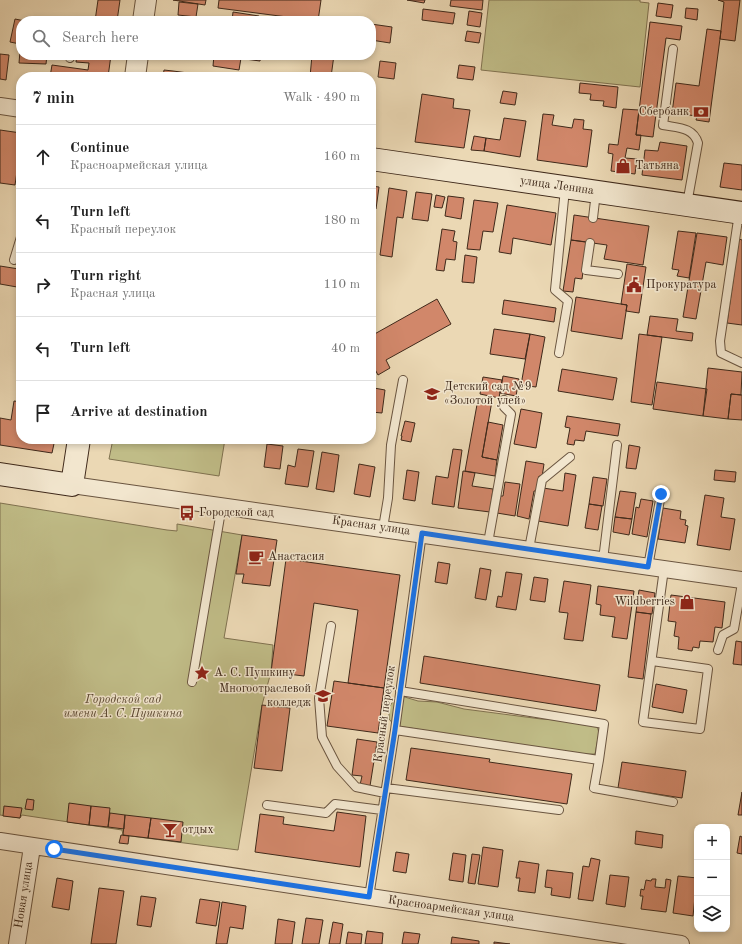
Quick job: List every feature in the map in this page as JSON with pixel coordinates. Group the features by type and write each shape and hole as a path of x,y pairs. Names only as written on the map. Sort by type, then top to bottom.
{"main road":[{"name":"улица Ленина","path":"376,160 740,212"},
{"path":"0,474 72,485 77,444"}],"street":[{"path":"144,16 146,0"},
{"path":"136,72 137,60"},
{"path":"0,106 16,108"},
{"name":"Красная улица","path":"72,485 422,533 742,582"},
{"name":"Красноармейская улица","path":"0,841 681,944"},
{"name":"Новая улица","path":"17,944 32,847"}],"lane":[{"path":"673,48 663,125 687,129 696,137 698,143 687,205"},
{"path":"559,353 568,301 555,290 565,187"},
{"path":"593,218 596,192"},
{"path":"740,212 720,340 721,353 742,363"},
{"path":"590,242 586,270 618,274"},
{"path":"14,260 16,253"},
{"path":"383,528 388,498 391,445 403,380"},
{"path":"488,543 511,414 504,407 504,400"},
{"path":"603,560 617,445"},
{"path":"528,549 542,480 570,457"},
{"path":"648,567 661,494"},
{"path":"192,682 222,505"},
{"name":"Красный переулок","path":"369,897 395,730 422,533"},
{"path":"652,661 708,669 700,730 643,722 664,569"},
{"path":"718,650 723,635 734,629 742,582"},
{"path":"332,626 319,698 322,737 337,766 356,787 559,810"},
{"path":"400,692 604,724 594,788 673,802"},
{"path":"395,730 599,760"},
{"path":"267,805 326,813 335,804 382,810"}],"green space":[{"path":"489,0 640,0 640,2 649,3 640,87 481,70"},
{"path":"112,444 224,444 219,476 109,459"},
{"name":"Городской сад имени А. С. Пушкина","path":"0,503 167,530 177,531 177,524 242,535 224,638 273,645 271,672 262,705 238,850 123,835 122,830 22,815 20,818 0,815"},
{"path":"398,695 418,701 437,702 464,709 541,719 596,722 599,733 595,754 560,753 498,741 462,737 395,726 389,719 389,707"}],"building":[{"path":"98,0 120,0 118,16 96,16"},
{"path":"173,0 206,0 205,5"},
{"path":"219,0 321,0 319,16 280,16 218,8"},
{"path":"407,0 425,0 424,3"},
{"path":"451,0 483,0 482,10 450,6"},
{"path":"718,0 740,0 735,41 720,39 724,2"},
{"path":"179,2 198,4 196,16 178,15"},
{"path":"658,3 673,5 671,18 656,16"},
{"path":"686,8 698,9 697,20 685,18"},
{"path":"423,9 455,13 453,24 422,20"},
{"path":"469,11 482,13 480,27 467,25"},
{"path":"233,12 259,16 233,16"},
{"path":"15,19 16,19 16,43 10,42"},
{"path":"650,22 682,26 680,40 666,38 653,137 636,135"},
{"path":"376,25 392,27 390,43 376,41"},
{"path":"707,29 721,31 709,122 696,120 697,116 672,113 676,83 699,86"},
{"path":"467,31 481,33 479,43 465,41"},
{"path":"0,54 9,55 6,80 0,79"},
{"path":"19,60 46,60 46,64 19,63"},
{"path":"76,60 110,60 109,72 51,72 52,65 88,70 89,63 76,62"},
{"path":"214,60 241,60 239,70 213,66"},
{"path":"312,60 333,60 332,72 310,72"},
{"path":"380,61 396,63 394,79 378,77"},
{"path":"459,65 475,67 473,80 457,78"},
{"path":"164,70 180,72 164,72"},
{"path":"580,83 618,87 616,108 603,106 604,101 590,100 591,94 579,93"},
{"path":"503,91 517,93 515,105 500,103"},
{"path":"422,94 454,99 453,108 470,110 464,148 415,142"},
{"path":"623,109 639,110 636,135 641,135 639,150 627,148 625,158 637,159 635,174 611,171 613,154 608,153 609,144 618,145"},
{"path":"543,114 554,115 552,125 572,128 574,119 584,120 583,129 592,130 587,167 537,160"},
{"path":"504,118 526,121 520,157 484,151 486,138 500,140"},
{"path":"0,130 16,132 15,185 0,183"},
{"path":"474,136 486,138 484,151 471,150"},
{"path":"660,142 687,146 682,180 642,175 645,150 658,151"},
{"path":"724,163 742,165 742,190 720,187"},
{"path":"376,187 379,187 376,209"},
{"path":"389,188 407,191 403,218 397,217 392,257 380,255"},
{"path":"416,192 432,194 428,221 412,219"},
{"path":"436,195 445,197 442,208 434,207"},
{"path":"448,196 464,198 461,219 445,216"},
{"path":"474,200 498,203 493,232 483,231 480,250 467,249"},
{"path":"507,205 556,213 551,245 513,238 511,254 499,252"},
{"path":"574,215 649,226 643,265 604,259 607,245 571,240"},
{"path":"442,229 455,231 453,241 457,242 455,260 446,259 444,271 436,270"},
{"path":"678,231 696,233 689,278 677,276 679,270 672,269"},
{"path":"697,233 727,237 723,265 706,262 696,319 683,317"},
{"path":"739,239 742,240 742,325 727,323"},
{"path":"571,240 587,242 582,279 575,278 573,292 563,291"},
{"path":"465,255 477,257 474,283 462,282"},
{"name":"Прокуратура","path":"627,264 646,267 639,313 626,311 627,305 621,304"},
{"path":"0,266 16,269 16,287 0,284"},
{"path":"576,297 627,305 622,339 571,331"},
{"path":"437,299 451,324 386,360 390,368 378,375 376,371 376,333"},
{"path":"504,300 556,308 554,322 502,314"},
{"path":"650,316 678,319 676,331 693,333 692,341 647,335"},
{"path":"494,329 530,334 525,359 490,354"},
{"path":"530,334 545,337 536,387 521,385"},
{"path":"639,334 662,337 652,405 631,402"},
{"path":"708,368 742,372 741,395 731,394 728,419 703,416"},
{"path":"562,369 617,378 613,400 558,391"},
{"path":"503,376 519,379 516,396 500,393"},
{"path":"483,377 502,380 499,398 480,394"},
{"path":"657,382 707,389 703,416 653,409"},
{"path":"376,388 385,390 382,413 376,412"},
{"path":"731,394 742,395 742,420 728,419"},
{"path":"478,399 492,401 482,457 497,460 495,476 465,471"},
{"path":"14,401 16,401 16,444 54,444 52,453 0,445 0,418 11,420"},
{"path":"521,409 542,413 536,448 514,444"},
{"path":"567,416 620,424 618,436 586,431 584,441 575,440 574,445 567,444 570,428 565,427"},
{"path":"405,421 415,423 411,442 401,440"},
{"path":"488,422 503,425 497,460 482,457"},
{"path":"267,444 283,446 280,469 264,467"},
{"path":"629,445 640,447 636,469 626,468"},
{"path":"298,449 314,451 308,487 285,484 288,465 295,467"},
{"path":"453,449 462,450 454,507 432,504 436,476 448,478"},
{"path":"322,452 339,455 334,492 316,489"},
{"path":"526,461 544,464 542,477 539,476 536,491 534,491 529,519 517,516"},
{"path":"359,464 375,467 370,497 354,494"},
{"path":"407,470 419,472 415,501 403,499"},
{"path":"715,470 736,472 735,482 714,480"},
{"path":"463,471 475,473 472,486 493,489 490,512 458,508"},
{"path":"565,473 576,475 568,526 538,521 543,488 563,491"},
{"path":"593,477 607,479 603,506 589,504"},
{"path":"505,482 520,484 515,516 497,513 500,496 503,496"},
{"path":"620,491 636,493 632,519 615,517"},
{"path":"705,495 724,498 721,517 735,519 730,550 697,545"},
{"path":"641,499 653,501 647,537 632,534 636,507 639,508"},
{"path":"589,504 602,506 598,530 585,528"},
{"path":"663,508 681,511 680,519 686,520 685,525 688,526 685,543 658,539"},
{"path":"615,517 632,519 629,535 613,532"},
{"name":"Анастасия","path":"242,535 277,540 270,586 242,583 244,574 236,574"},
{"path":"286,559 400,575 384,688 348,683 358,610 314,603 304,676 271,672"},
{"path":"438,562 450,564 447,584 435,582"},
{"path":"480,568 491,570 486,600 475,598"},
{"path":"506,572 522,574 516,610 496,607 498,596 502,597"},
{"path":"534,577 548,579 545,602 530,600"},
{"path":"564,581 591,585 583,641 564,639 568,613 559,612"},
{"path":"598,586 634,591 627,639 612,637 615,617 600,615 601,605 596,604"},
{"path":"639,590 655,593 652,614 636,612"},
{"path":"671,595 725,602 722,628 715,627 713,642 700,641 699,648 693,647 692,651 678,649 679,637 674,636 676,622 668,621"},
{"path":"636,612 651,614 643,679 628,677"},
{"path":"736,641 742,642 742,665 733,664"},
{"path":"424,656 600,685 596,711 420,683"},
{"path":"334,681 384,688 378,733 327,726"},
{"path":"656,684 687,690 683,713 652,707"},
{"path":"262,705 290,708 282,771 254,768"},
{"path":"357,739 377,742 370,786 360,785 362,776 352,775"},
{"path":"411,748 490,759 489,762 572,774 567,804 406,780"},
{"path":"622,762 686,771 682,798 618,788"},
{"path":"742,792 742,815 738,815"},
{"path":"27,799 34,800 33,810 25,809"},
{"path":"69,803 91,806 89,825 67,822"},
{"path":"4,806 22,808 20,818 3,816"},
{"path":"91,806 110,808 108,827 89,825"},
{"path":"337,812 366,816 360,867 255,852 260,814 284,817 283,824 334,831"},
{"path":"110,813 125,815 124,829 108,827"},
{"path":"125,815 151,818 148,838 123,835"},
{"path":"151,818 183,822 181,842 148,838"},
{"path":"636,831 663,835 662,848 635,844"},
{"path":"121,835 129,836 128,844 119,843"},
{"path":"740,836 742,837 742,854 737,853"},
{"path":"483,847 503,850 498,887 478,884"},
{"path":"396,852 409,854 406,873 393,871"},
{"path":"453,853 466,855 463,882 449,880"},
{"path":"472,854 480,855 475,884 468,883"},
{"path":"591,858 600,860 593,901 578,899 583,866 589,867"},
{"path":"519,861 539,864 535,893 518,891 520,878 516,878"},
{"path":"547,870 573,873 570,898 551,895 552,888 545,887"},
{"path":"610,875 629,877 625,907 606,904"},
{"path":"678,876 694,878 693,916 673,913"},
{"path":"57,878 73,881 69,910 52,907"},
{"path":"652,879 656,879 655,887 665,888 666,879 671,880 666,912 641,909 643,896 640,896 641,889 644,890 646,880 651,881"},
{"path":"99,888 124,891 116,944 91,944"},
{"path":"141,896 156,898 151,927 137,925"},
{"path":"200,899 220,902 216,926 196,923"},
{"path":"222,902 246,906 243,929 230,927 227,944 216,944"},
{"path":"306,918 323,920 319,944 302,944"},
{"path":"278,919 295,922 292,944 275,944"},
{"path":"333,922 343,924 340,944 329,944"},
{"path":"367,931 383,933 382,944 365,944"},
{"path":"348,932 362,934 361,944 346,944"},
{"path":"404,932 420,934 418,944 402,944"},
{"path":"452,937 479,941 479,944 451,944"},
{"path":"494,942 510,944 494,944"}],"place":[{"name":"Сбербанк","path":"701,112"},
{"name":"Татьяна","path":"623,166"},
{"name":"Прокуратура","path":"634,285"},
{"name":"Детский сад №9 «Золотой улей»","path":"432,394"},
{"name":"Городской сад","path":"187,513"},
{"name":"Анастасия","path":"256,557"},
{"name":"Wildberries","path":"687,602"},
{"name":"А. С. Пушкину","path":"202,673"},
{"name":"Многоотраслевой колледж","path":"323,696"},
{"name":"отдых","path":"170,830"}],"route":[{"path":"54,849 369,897 395,730 422,533 648,567 661,494"}]}
